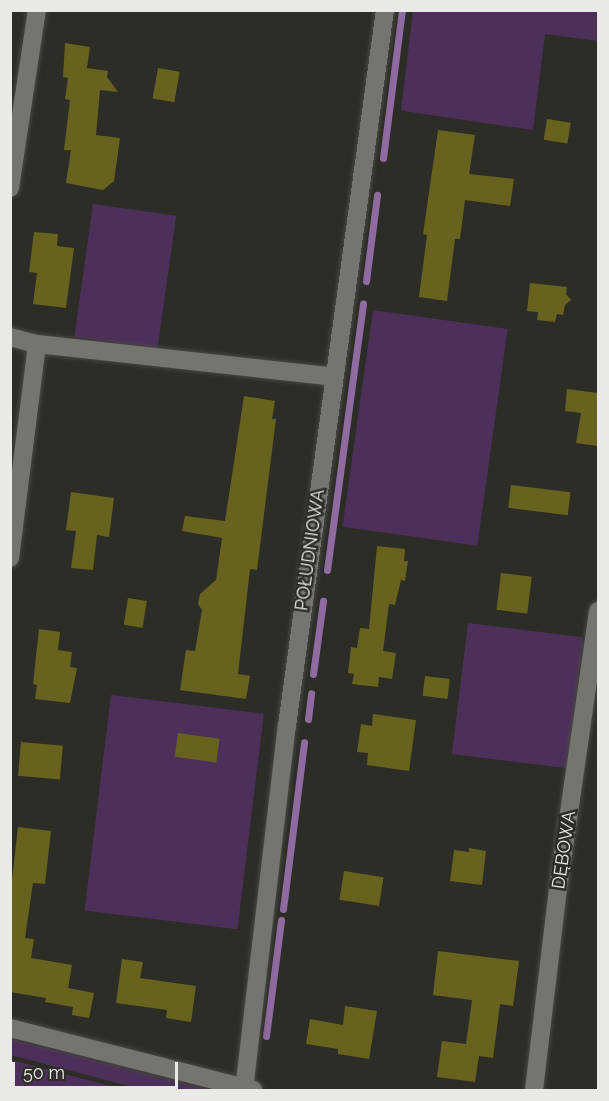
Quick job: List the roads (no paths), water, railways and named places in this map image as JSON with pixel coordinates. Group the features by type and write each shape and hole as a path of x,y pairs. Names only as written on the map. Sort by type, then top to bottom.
{"street":[{"path":"10,188 37,10"},
{"name":"POŁUDNIOWA","path":"247,1090 264,904 385,10"},
{"path":"10,337 37,344 334,377"},
{"path":"10,558 37,344"},
{"name":"DĘBOWA","path":"534,1090 558,889 598,611"},
{"path":"10,1028 247,1090"}],"waterway":[{"path":"383,158 402,10"},
{"path":"366,281 377,195"},
{"path":"327,570 363,303"},
{"path":"313,674 323,601"},
{"path":"308,719 311,693"},
{"path":"283,909 304,742"},
{"path":"266,1036 281,920"}]}
